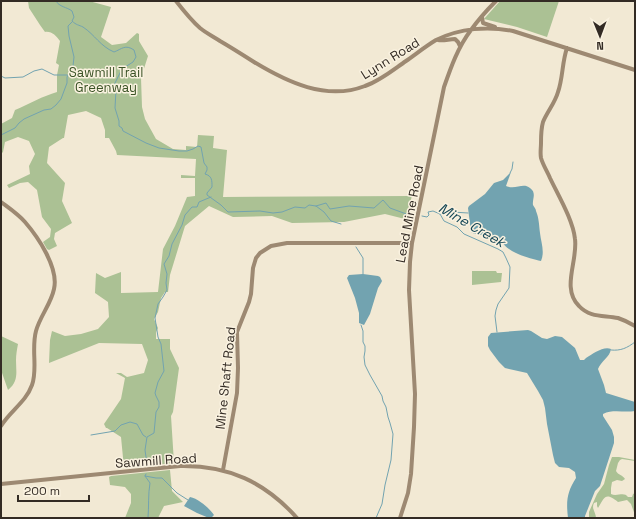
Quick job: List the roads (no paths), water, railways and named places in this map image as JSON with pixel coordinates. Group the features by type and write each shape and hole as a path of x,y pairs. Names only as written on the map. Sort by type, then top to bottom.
{"street":[{"name":"Lynn Road","path":"176,1 201,29 273,73 296,84 318,90 336,92 364,87 382,78 438,40 453,34 481,28 513,31 635,70"},
{"name":"Lead Mine Road","path":"400,518 408,493 414,444 415,394 409,274 412,243 444,87 452,63 460,46 471,29 496,1"},
{"path":"482,17 482,21 486,24 499,29"},
{"path":"438,40 445,41 456,39 460,46"},
{"path":"567,48 558,93 542,128 541,154 544,166 574,233 575,250 570,283 571,291 574,301 585,312 626,320 635,326"},
{"path":"1,202 24,221 34,233 52,268 55,283 51,298 38,324 35,334 33,346 34,374 32,384 26,397 5,419 1,426"},
{"name":"Mine Shaft Road","path":"224,470 236,393 238,368 238,328 249,302 253,268 256,258 260,253 271,246 287,243 412,243"},
{"name":"Sawmill Road","path":"1,484 180,466 204,466 224,470 245,478 262,487 279,500 298,518"}],"water":[{"path":"511,172 506,186 527,186 533,192 533,205 538,216 543,254 541,261 516,253 507,248 497,238 471,232 469,206 485,194 494,183 503,180"},
{"path":"363,274 378,276 382,281 378,288 370,314 364,325 359,323 359,313 355,298 347,278 349,275"},
{"path":"528,330 542,338 547,339 555,336 562,337 575,348 580,360 584,360 601,349 611,349 598,369 606,393 635,402 635,411 611,412 603,414 612,430 614,443 600,486 595,491 585,518 568,518 568,497 576,478 575,472 569,468 559,467 555,463 545,408 538,391 527,373 505,368 488,346 488,337 491,333"},
{"path":"190,497 204,504 214,515 209,518 184,506"}],"waterway":[{"name":"Mine Creek","path":"56,1 59,5 72,11 74,17 72,21 87,30 109,50 114,52 126,47 134,50 136,57 133,62 122,69 115,83 115,108 119,126 123,131 159,148 187,151 198,146 201,147 204,163 207,167 205,174 210,177 212,182 212,187 207,195 228,212 260,211 273,213 282,212 295,207 305,208 309,205 316,206 324,212 331,221 341,224"},
{"path":"1,135 15,128 24,119 44,110 51,109 61,99 67,83 67,77 73,66 74,57 68,26 72,22"},
{"path":"1,76 5,78 23,77 34,71 42,69 54,75 67,75"},
{"path":"510,173 513,162"},
{"path":"146,465 145,450 147,437 154,433 156,412 159,407 159,402 155,393 158,382 164,371 161,344 158,337 155,318 158,304 167,290 167,274 164,264 169,256 172,244 182,225 185,215 192,207 197,207 199,202 211,197"},
{"name":"Mine Creek","path":"316,206 326,203 330,209 349,206 374,208 383,200 390,208 409,215"},
{"name":"Mine Creek","path":"422,216 427,217 429,215 428,212 433,211 440,214 444,221 457,227 464,234 503,252 510,267 509,288 498,304 496,310 495,316 497,332"},
{"path":"440,214 448,214 452,212 468,213"},
{"path":"356,247 363,258 363,274"},
{"path":"361,325 363,331 363,342 365,346 365,365 382,396 393,434 391,460 382,504 376,518"},
{"path":"611,350 624,349 635,342"},
{"path":"91,435 115,431 121,425 130,422 137,424 143,435 146,437"},
{"path":"146,474 145,476 150,483 148,518"},
{"path":"145,476 162,478 177,493 188,500"}],"park label":[{"name":"Sawmill Trail Greenway","path":"106,80"}]}
